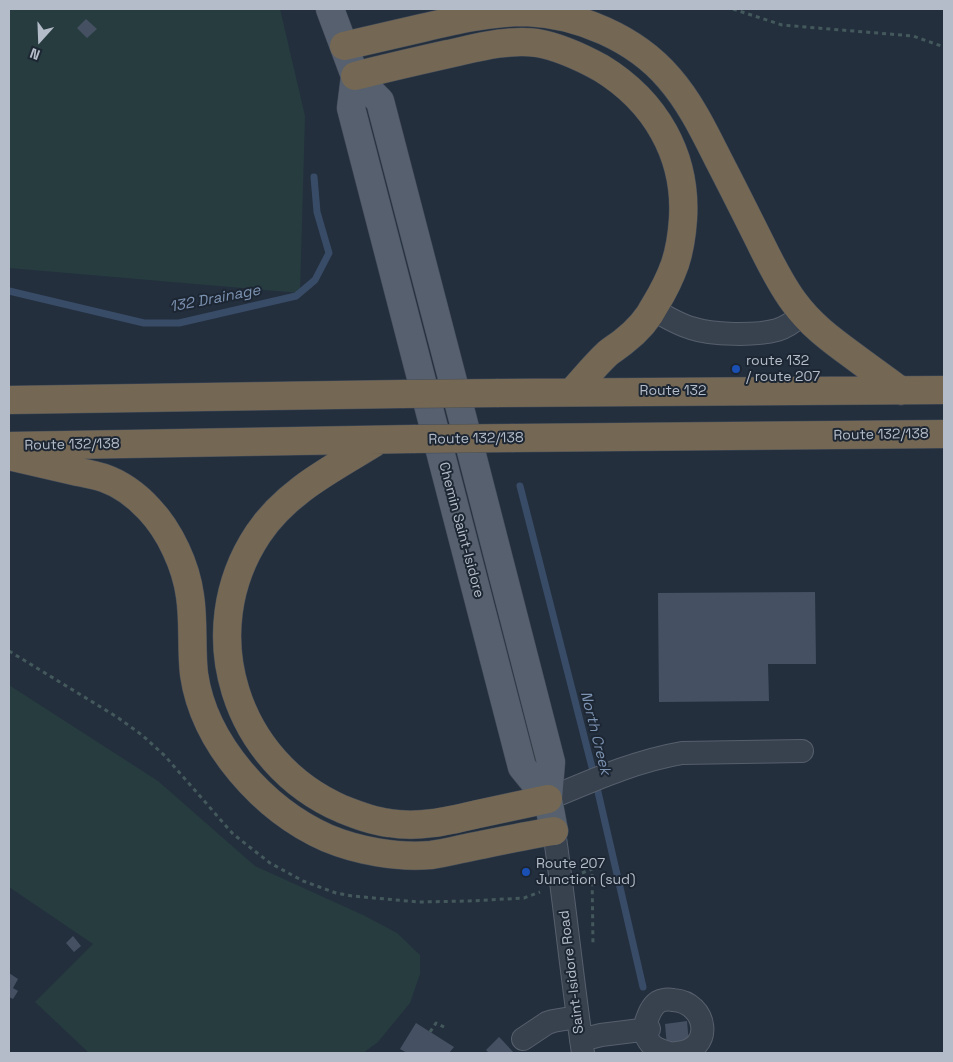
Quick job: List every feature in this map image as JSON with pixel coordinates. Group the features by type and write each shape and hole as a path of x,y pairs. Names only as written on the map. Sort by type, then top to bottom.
{"highway":[{"path":"344,46 451,21 479,16 526,12 562,16 614,35 654,62 682,96 706,135 775,271 787,292 804,314 832,341 901,391"},
{"path":"355,76 496,44 522,42 538,44 576,55 610,74 626,86 650,111 662,127 678,165 684,208 682,236 675,264 665,286 640,326 625,341 609,352 572,392"},
{"name":"Route 132","path":"9,400 572,392 944,390"},
{"name":"Route 132/138","path":"9,446 412,439 944,434"},
{"path":"379,440 293,495 258,533 248,551 240,566 234,585 227,623 227,649 238,701 250,725 282,768 314,794 331,804 368,819 410,825 431,824 548,799"},
{"path":"9,456 104,478 126,489 149,509 160,523 179,557 187,579 191,604 194,675 207,719 226,752 256,789 294,819 328,838 372,851 394,854 431,855 554,831"}],"main road":[{"path":"330,9 355,76"},
{"name":"Chemin Saint-Isidore","path":"355,76 380,101 551,762 548,799 554,831"},
{"name":"Chemin Saint-Isidore","path":"355,76 351,108 522,767 548,799"}],"street":[{"path":"652,309 690,328 709,333 732,334 778,330 790,325 804,314"},
{"path":"548,799 595,779 662,756 682,753 802,751"},
{"name":"Saint-Isidore Road","path":"554,831 582,1046"},
{"path":"669,1053 650,1044 646,1029 651,1010 658,1002 666,1000 676,1000 690,1005 696,1011 702,1024 701,1039 696,1046 690,1050 676,1053"},
{"path":"523,1039 553,1021 577,1017"},
{"path":"582,1046 601,1035 646,1029"}],"path":[{"path":"733,9 782,25 914,36 944,47"},
{"path":"592,868 593,952"},
{"path":"430,1032 436,1023 444,1027"}],"green space":[{"path":"9,9 280,9 305,116 300,293 9,268"},
{"path":"9,685 158,781 255,866 363,915 397,933 420,955 420,974 410,1003 378,1042 363,1053 89,1053 35,1002 93,944 9,887"}],"building":[{"path":"86,19 97,29 87,38 77,28"},
{"path":"815,592 816,664 768,664 769,701 659,702 658,593"},
{"path":"73,936 81,946 74,952 66,943"},
{"path":"9,973 18,979 13,988 18,991 13,999 9,997"},
{"path":"687,1021 689,1044 667,1046 665,1024"},
{"path":"416,1023 454,1047 449,1053 407,1053 400,1049"},
{"path":"499,1037 514,1053 489,1053 486,1050"}],"waterway":[{"name":"132 Drainage","path":"9,291 144,323 179,323 296,296 315,280 329,253 317,212 314,177"},
{"name":"North Creek","path":"520,486 595,779 643,987"}],"place":[{"name":"route 132 / route 207","path":"736,369"},
{"name":"Route 207 Junction (sud)","path":"526,872"}]}
